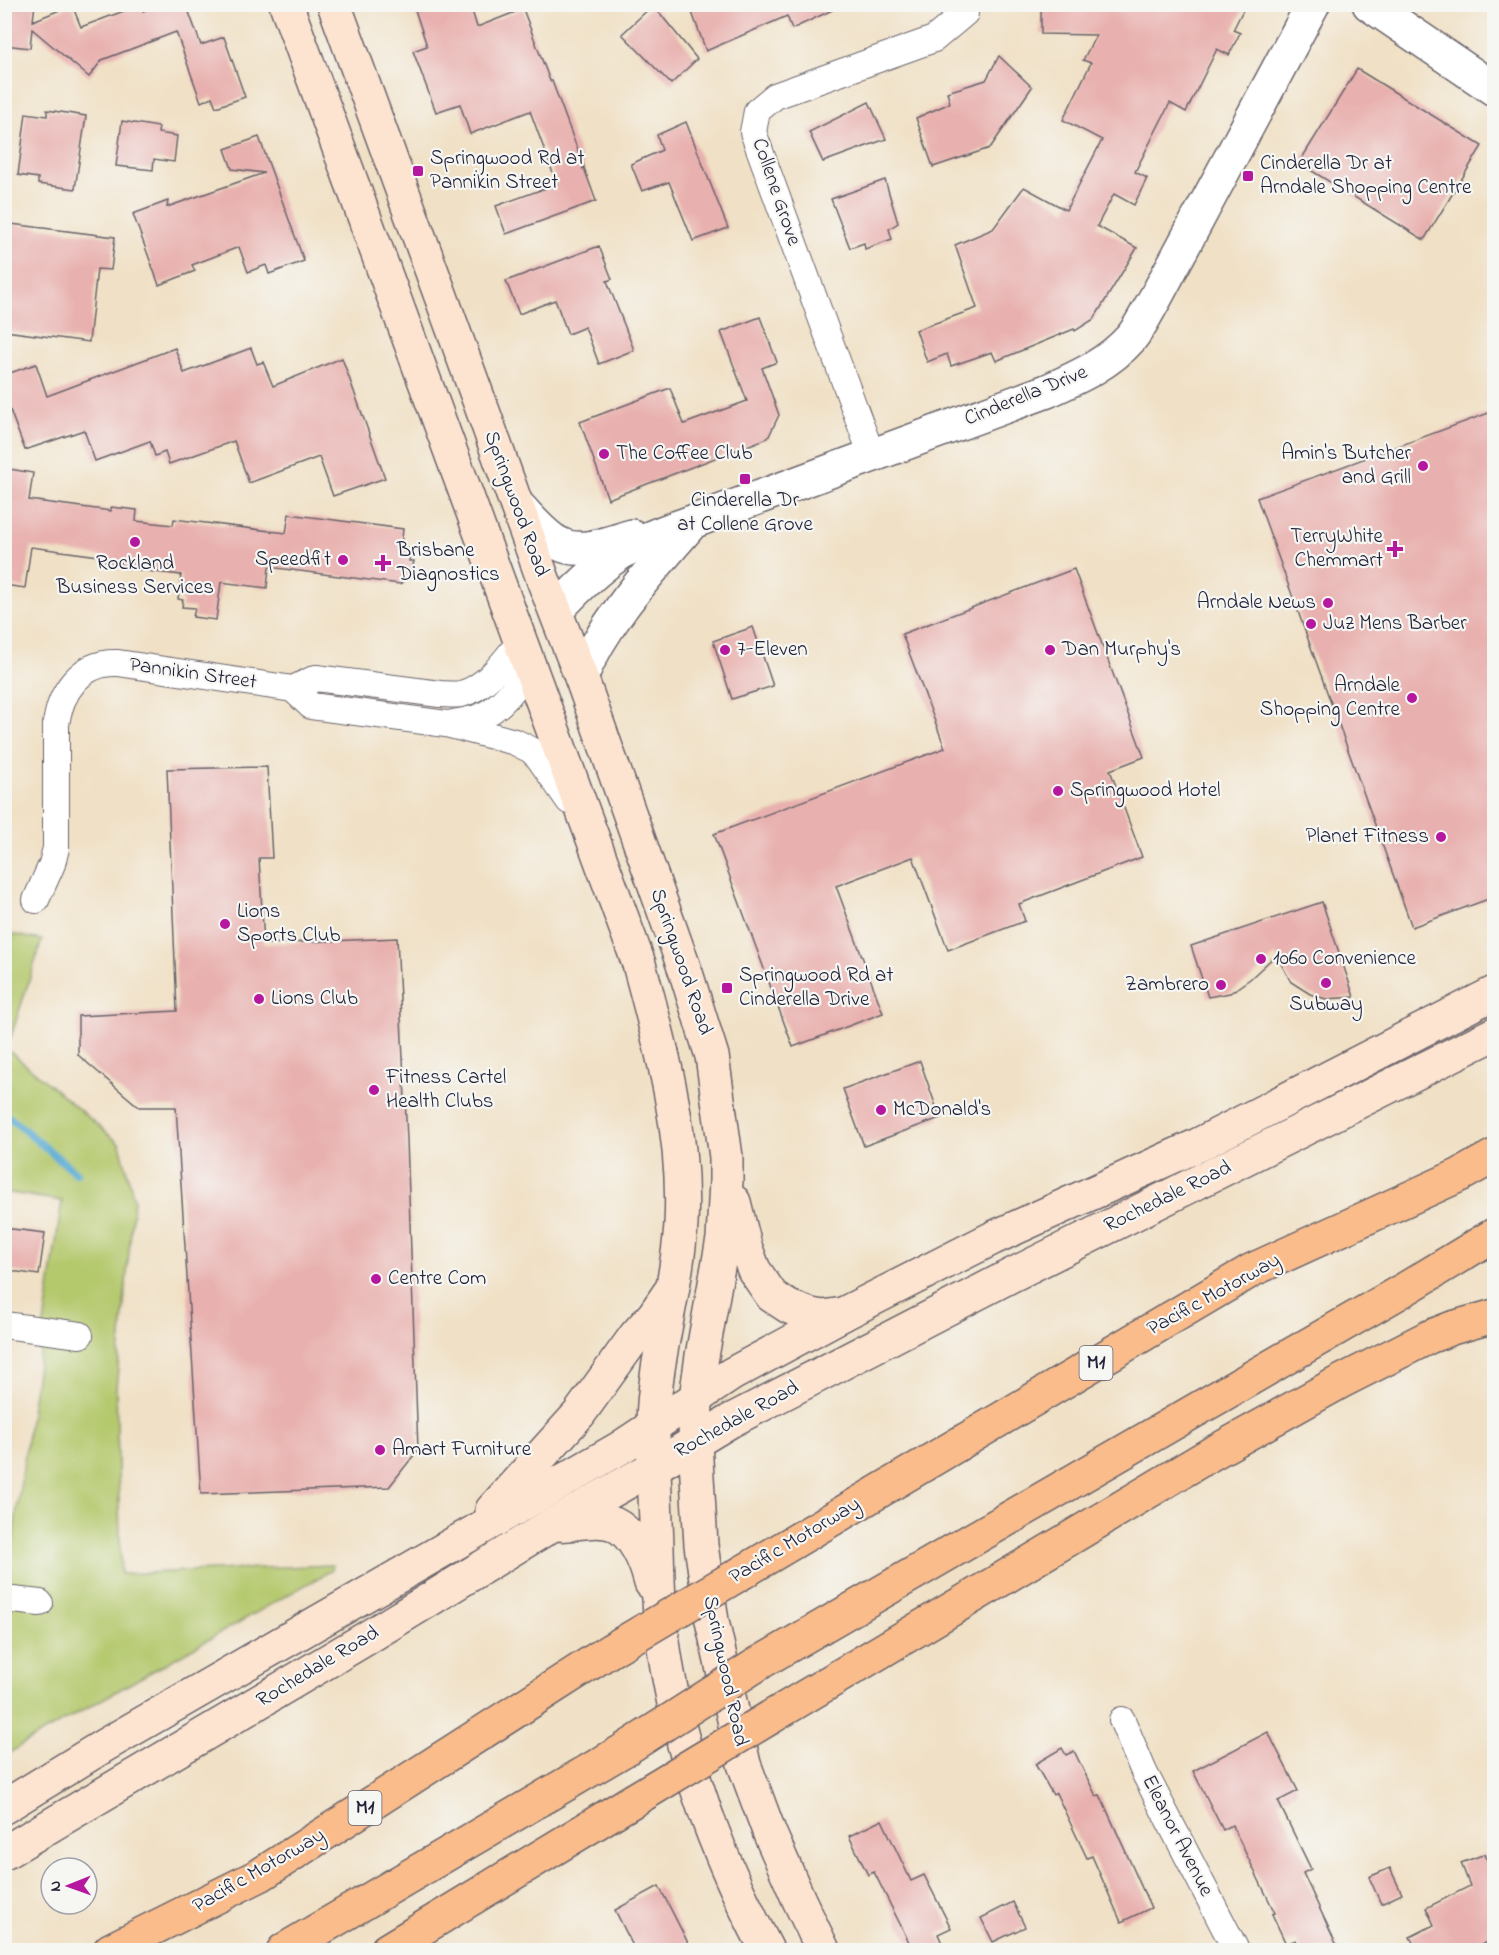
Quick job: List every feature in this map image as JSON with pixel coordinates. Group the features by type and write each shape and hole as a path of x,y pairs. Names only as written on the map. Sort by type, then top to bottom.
{"highway":[{"name":"Pacific Motorway","path":"110,1950 260,1875 611,1650 1252,1270 1460,1175 1494,1156"},
{"path":"284,1950 624,1750 761,1662 1494,1235"},
{"path":"387,1950 1211,1454 1340,1382 1428,1337 1494,1316"}],"main road":[{"path":"271,4 275,16 300,44"},
{"name":"Springwood Road","path":"286,4 639,964 666,1068 676,1127 681,1178 681,1224 655,1385 653,1426 662,1632 675,1710 701,1803 735,1884 767,1950"},
{"name":"Springwood Road","path":"334,5 582,677 686,973 712,1056 726,1157 726,1181 723,1239 696,1398 694,1443 702,1545 712,1621 744,1764 770,1834 823,1950"},
{"path":"524,651 556,611"},
{"name":"Rochedale Road","path":"4,1807 116,1739 620,1448 732,1374 845,1313 993,1238 1196,1146 1494,993"},
{"name":"Rochedale Road","path":"4,1853 360,1642 555,1523 740,1416 1010,1276 1494,1034"},
{"path":"726,1181 737,1209 750,1261 766,1289 781,1303 811,1315 823,1317 845,1313"},
{"path":"470,1534 579,1414 629,1344 672,1290"},
{"path":"555,1523 565,1525 577,1522 601,1522 614,1524 627,1534 636,1546 647,1569 662,1632"}],"street":[{"name":"Cinderella Drive","path":"692,522 1047,391 1091,370 1113,356 1132,336 1161,286 1313,4"},
{"path":"1369,4 1494,89"},
{"name":"Collene Grove","path":"872,456 753,132 757,111 775,96 934,39 964,13"},
{"path":"517,505 551,538 560,545 568,547 596,546 692,522"},
{"path":"556,611 578,587 627,549 692,522"},
{"path":"582,677 603,633 692,522"},
{"path":"446,724 478,717 492,710 509,693 524,651"},
{"name":"Pannikin Street","path":"36,900 52,864 56,848 57,716 64,693 80,675 102,663 118,663 293,689 316,678 440,694 460,694 475,688 524,651"},
{"path":"293,689 311,706 446,724 511,740 531,750 549,770 590,833"},
{"path":"4,1325 80,1335"},
{"path":"4,1599 40,1603"},
{"name":"Eleanor Avenue","path":"1122,1720 1144,1772 1236,1950"}],"green space":[{"path":"5,933 42,940 7,1049 120,1144 134,1199 116,1389 121,1574 333,1565 332,1570 5,1756 5,1591 62,1201 5,1192"}],"building":[{"path":"4,4 35,4 33,21 72,5 81,27 140,5 143,11 161,4 186,4 201,45 224,37 245,97 216,107 212,97 201,102 176,32 102,60 89,77 32,29 30,48 4,45"},
{"path":"413,4 470,4 477,27 523,9 596,201 506,234 496,206 557,184 530,111 470,134 460,104 436,112 413,51 427,46"},
{"path":"689,4 845,4 792,29 787,16 706,51"},
{"path":"1041,4 1246,4 1233,30 1240,33 1229,55 1217,49 1186,112 1170,103 1135,172 1147,178 1134,205 1114,194 1097,226 1137,248 1094,319 1075,331 1074,329 996,361 992,352 951,366 947,354 927,362 916,330 977,308 955,245 993,229 1024,187 1066,210 1102,140 1063,120 1091,63 1083,60 1096,35 1041,34"},
{"path":"653,5 697,59 671,84 622,34"},
{"path":"999,56 1032,87 990,148 933,167 916,118 950,103 947,92 986,80"},
{"path":"1357,69 1482,146 1424,240 1299,163"},
{"path":"869,102 886,139 823,162 809,132"},
{"path":"47,110 86,116 75,189 38,184 38,178 18,175 26,113 47,116"},
{"path":"122,121 159,127 158,133 177,136 174,162 154,159 153,170 116,166"},
{"path":"686,122 728,228 693,241 669,182 642,191 631,164 662,150 657,135"},
{"path":"259,137 304,261 269,274 266,265 248,272 239,247 192,265 195,271 159,285 133,214 168,201 167,207 264,173 232,169 225,149"},
{"path":"885,180 898,223 889,229 892,239 865,249 864,243 850,248 831,199"},
{"path":"11,224 115,237 111,270 97,269 89,342 5,331 5,273"},
{"path":"599,246 612,279 607,281 634,350 599,364 585,327 568,334 555,300 519,314 506,281"},
{"path":"760,317 777,362 762,368 779,415 768,438 608,499 580,422 670,388 684,424 747,401 721,332"},
{"path":"175,348 184,373 251,348 257,364 263,362 273,386 342,358 385,478 333,496 319,457 249,483 234,441 169,464 165,452 155,456 150,441 95,461 84,430 25,450 4,394 4,375 36,364 47,396"},
{"name":"Arndale Shopping Centre","path":"1494,411 1494,897 1412,927 1257,498"},
{"path":"4,468 33,473 29,500 111,511 111,507 137,510 136,521 173,525 174,519 286,533 289,514 403,529 401,548 411,549 409,561 414,561 411,575 400,584 269,567 267,588 221,582 216,620 193,617 195,608 182,607 183,600 178,599 181,575 122,568 122,562 105,561 106,557 31,547 25,588 4,585"},
{"path":"1074,569 1144,757 1110,770 1142,857 1019,904 1025,921 948,950 913,857 836,886 883,1013 793,1047 714,834 945,748 902,634"},
{"path":"753,627 773,686 732,699 713,641"},
{"path":"267,767 272,858 259,858 264,944 397,938 418,1450 389,1487 201,1494 176,1107 139,1107 78,1055 78,1016 177,1011 167,769"},
{"path":"1322,902 1354,997 1326,999 1310,994 1291,982 1276,955 1250,979 1230,993 1208,997 1191,946"},
{"path":"920,1061 940,1118 864,1146 843,1089"},
{"path":"4,1228 45,1233 39,1275 4,1270"},
{"path":"1268,1732 1298,1791 1278,1801 1311,1869 1303,1873 1339,1950 1300,1950 1296,1940 1286,1944 1272,1914 1275,1913 1232,1825 1223,1830 1193,1771"},
{"path":"1062,1748 1066,1755 1074,1751 1096,1796 1100,1795 1151,1908 1121,1922 1092,1856 1087,1858 1056,1793 1053,1795 1035,1764"},
{"path":"882,1820 911,1881 924,1875 951,1928 938,1934 945,1950 913,1950 874,1872 868,1875 849,1836"},
{"path":"1485,1854 1494,1878 1494,1939 1481,1945 1483,1950 1417,1950 1410,1937 1434,1925 1426,1908 1470,1886 1461,1863"},
{"path":"1390,1868 1402,1894 1381,1904 1369,1877"},
{"path":"659,1886 688,1943 672,1950 635,1950 615,1910"},
{"path":"1013,1902 1025,1927 993,1942 981,1918"}],"waterway":[{"path":"4,1113 76,1173"}],"place":[{"name":"Springwood Rd at Pannikin Street","path":"418,171"},
{"name":"Cinderella Dr at Arndale Shopping Centre","path":"1248,176"},
{"name":"The Coffee Club","path":"604,454"},
{"name":"Amin's Butcher and Grill","path":"1423,466"},
{"name":"Cinderella Dr at Collene Grove","path":"745,479"},
{"name":"Rockland Business Services","path":"135,542"},
{"name":"TerryWhite Chemmart","path":"1395,549"},
{"name":"Speedfit","path":"343,560"},
{"name":"Brisbane Diagnostics","path":"383,563"},
{"name":"Arndale News","path":"1328,603"},
{"name":"Juz Mens Barber","path":"1311,624"},
{"name":"7-Eleven","path":"725,650"},
{"name":"Dan Murphy's","path":"1050,650"},
{"name":"Arndale Shopping Centre","path":"1412,698"},
{"name":"Springwood Hotel","path":"1058,791"},
{"name":"Planet Fitness","path":"1441,837"},
{"name":"Lions Sports Club","path":"225,924"},
{"name":"1060 Convenience","path":"1261,959"},
{"name":"Subway","path":"1326,983"},
{"name":"Zambrero","path":"1221,985"},
{"name":"Springwood Rd at Cinderella Drive","path":"727,988"},
{"name":"Lions Club","path":"259,999"},
{"name":"Fitness Cartel Health Clubs","path":"374,1090"},
{"name":"McDonald's","path":"881,1110"},
{"name":"Centre Com","path":"376,1279"},
{"name":"Amart Furniture","path":"380,1450"}]}
